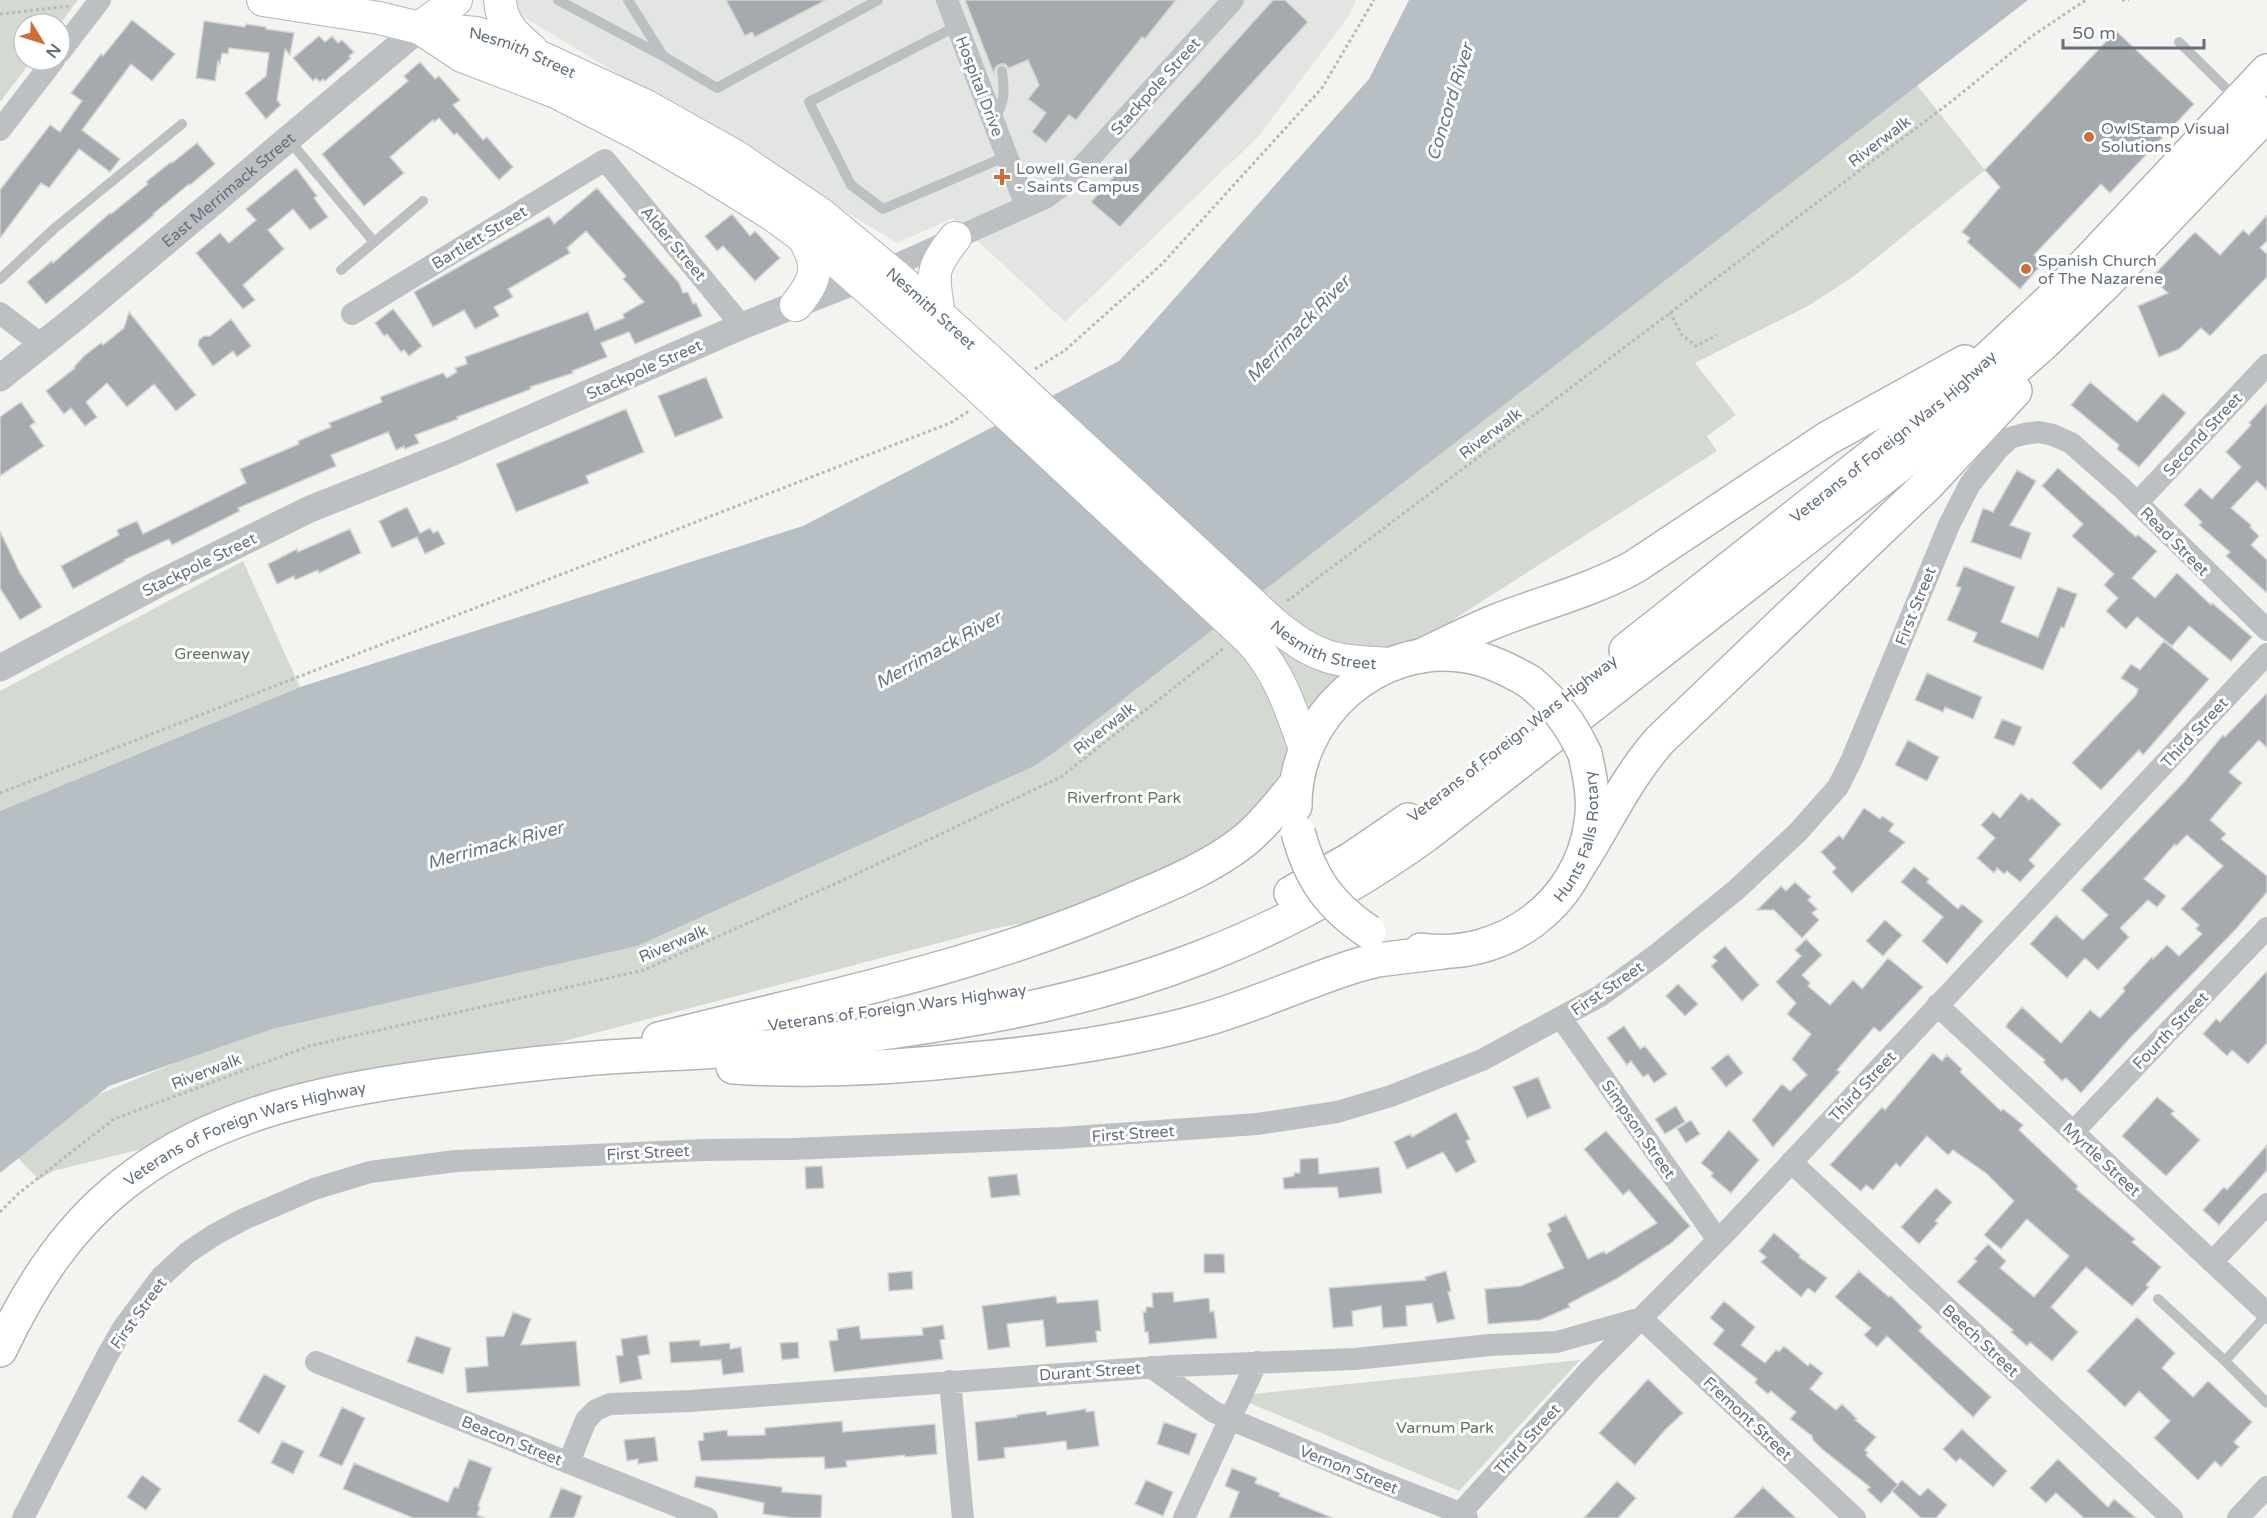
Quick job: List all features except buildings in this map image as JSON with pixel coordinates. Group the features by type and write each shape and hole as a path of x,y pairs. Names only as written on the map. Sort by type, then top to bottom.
{"main road":[{"name":"Nesmith Street","path":"263,0 380,18 420,28 476,33 512,44 646,106 735,156 822,215 939,314 975,365"},
{"name":"East Merrimack Street","path":"420,28 456,0"},
{"path":"500,0 507,25 515,36 537,55"},
{"name":"Nesmith Street","path":"420,28 462,56 556,92 634,132 707,174 802,235 858,280 975,365 1258,628 1341,661 1405,660"},
{"name":"Veterans of Foreign Wars Highway","path":"0,1350 30,1290 51,1258 74,1230 102,1202 133,1176 164,1156 229,1123 333,1093 444,1075 575,1060 748,1048 917,1028 1005,1013 1083,996 1184,966 1279,924 1356,882 1443,821 1918,450 2037,349 2104,285 2253,108 2267,71"},
{"name":"Veterans of Foreign Wars Highway","path":"575,1060 743,1029 959,1002 1047,985 1148,956 1229,924 1351,859 1408,820 1912,425 2025,324 2253,108"},
{"path":"796,305 809,289 815,264 802,235"},
{"path":"939,314 934,279 936,267 939,258 955,238"},
{"path":"1578,867 1637,767 1660,740 1952,459 2003,405 2104,285"},
{"path":"1405,660 1496,621 1586,590 1634,567 1828,438 1952,369 2025,324"},
{"name":"Nesmith Street","path":"1258,628 1264,655 1275,673 1305,749"},
{"name":"Hunts Falls Rotary","path":"1444,654 1478,658 1510,670 1548,696 1563,714 1585,754 1590,777 1591,823 1578,867 1555,902 1540,917 1523,929 1484,946 1443,952 1404,947 1369,932 1351,920 1325,894 1304,855 1298,832 1295,804 1296,784 1305,749 1322,718 1339,698 1359,681 1405,660 1444,654"},
{"path":"575,1060 924,973 985,956 1077,924 1158,889 1221,857 1245,840 1296,784"},
{"path":"575,1060 806,1069 905,1065 999,1057 1084,1046 1160,1031 1244,1007 1358,965 1443,952"}],"street":[{"path":"72,36 99,0"},
{"name":"Hospital Drive","path":"947,0 1026,206"},
{"name":"Stackpole Street","path":"0,668 158,584 310,509 451,453 742,326 887,269 1045,198 1067,183 1233,0"},
{"name":"East Merrimack Street","path":"0,378 420,28"},
{"path":"0,130 45,72"},
{"name":"Bartlett Street","path":"352,315 606,160"},
{"name":"Alder Street","path":"606,160 742,326"},
{"path":"0,313 42,345"},
{"name":"Second Street","path":"2137,503 2267,365"},
{"name":"First Street","path":"23,1518 102,1364 123,1328 161,1278 187,1253 214,1235 244,1219 314,1189 370,1173 413,1165 466,1160 1061,1138 1281,1121 1337,1112 1419,1086 1482,1060 1600,996 1656,955 1736,890 1798,832 1838,787 1852,759 1949,525 1970,484 2010,438 2039,432 2062,439 2081,452"},
{"name":"Read Street","path":"2081,452 2137,503 2267,630"},
{"name":"Third Street","path":"1461,1516 1589,1371 1718,1240 2267,654"},
{"name":"Fourth Street","path":"2073,1132 2267,928"},
{"name":"Myrtle Street","path":"1937,1005 2267,1313"},
{"name":"Simpson Street","path":"1561,1018 1718,1240"},
{"name":"Beech Street","path":"1791,1162 2172,1518"},
{"path":"2212,1262 2267,1203"},
{"name":"Durant Street","path":"569,1462 586,1420 596,1410 610,1404 690,1401 1151,1367 1355,1359 1557,1342 1641,1318"},
{"name":"Fremont Street","path":"1641,1318 1856,1518"},
{"name":"Beacon Street","path":"316,1362 707,1518"},
{"path":"1185,1518 1257,1362"},
{"name":"Vernon Street","path":"1151,1367 1214,1412 1461,1516"},
{"path":"950,1381 963,1518"},
{"path":"2238,1518 2267,1487"}],"lane":[{"path":"558,0 663,56 717,88 878,0"},
{"path":"628,0 663,56"},
{"path":"957,26 809,102 851,185 883,209 1007,156"},
{"path":"2179,42 2253,108"},
{"path":"993,122 1003,105 1002,71"},
{"path":"0,279 56,227 182,124"},
{"path":"288,139 374,242"},
{"path":"340,270 423,201"},
{"path":"2158,1299 2267,1403"},
{"path":"2225,1361 2267,1313"}],"path":[{"path":"1026,375 1064,351 1161,265 1322,88 1374,0"},
{"name":"Riverwalk","path":"0,1212 19,1194 114,1119 309,1046 644,970 852,876 1061,777 1670,312 1952,101 2032,36 2086,0"},
{"path":"2122,0 2129,0"},
{"path":"0,14 74,6"},
{"path":"1670,312 1682,335 1696,346 1717,335"},
{"path":"0,793 950,423 969,411"}],"shaded area":[{"name":"Lowell General - Saints Campus","path":"514,0 1356,0 1348,17 1258,137 1065,322 953,218 897,243 522,16"}],"green space":[{"path":"0,0 78,0 69,12 12,12 12,72 23,72 0,102"},
{"name":"Riverfront Park","path":"1900,64 1985,170 1854,276 1808,306 1695,363 1736,415 1707,436 1717,451 1295,721 1276,786 1223,855 1158,894 984,931 328,1103 53,1171 39,1180 3,1142 34,1121 241,1036"},
{"name":"Greenway","path":"243,561 300,687 0,811 0,691"},
{"name":"Varnum Park","path":"1580,1360 1459,1491 1233,1396"}],"water":[{"path":"1409,0 2028,0 1034,766 637,946 272,1029 109,1086 0,1173 0,811 300,687 803,526 1119,361 1369,79"}],"place":[{"name":"OwlStamp Visual Solutions","path":"2089,137"},
{"name":"Lowell General - Saints Campus","path":"1002,177"},
{"name":"Spanish Church of The Nazarene","path":"2026,269"}],"water label":[{"name":"Concord River","path":"1450,102"},
{"name":"Merrimack River","path":"1298,329"},
{"name":"Merrimack River","path":"938,650"},
{"name":"Merrimack River","path":"495,845"}]}
